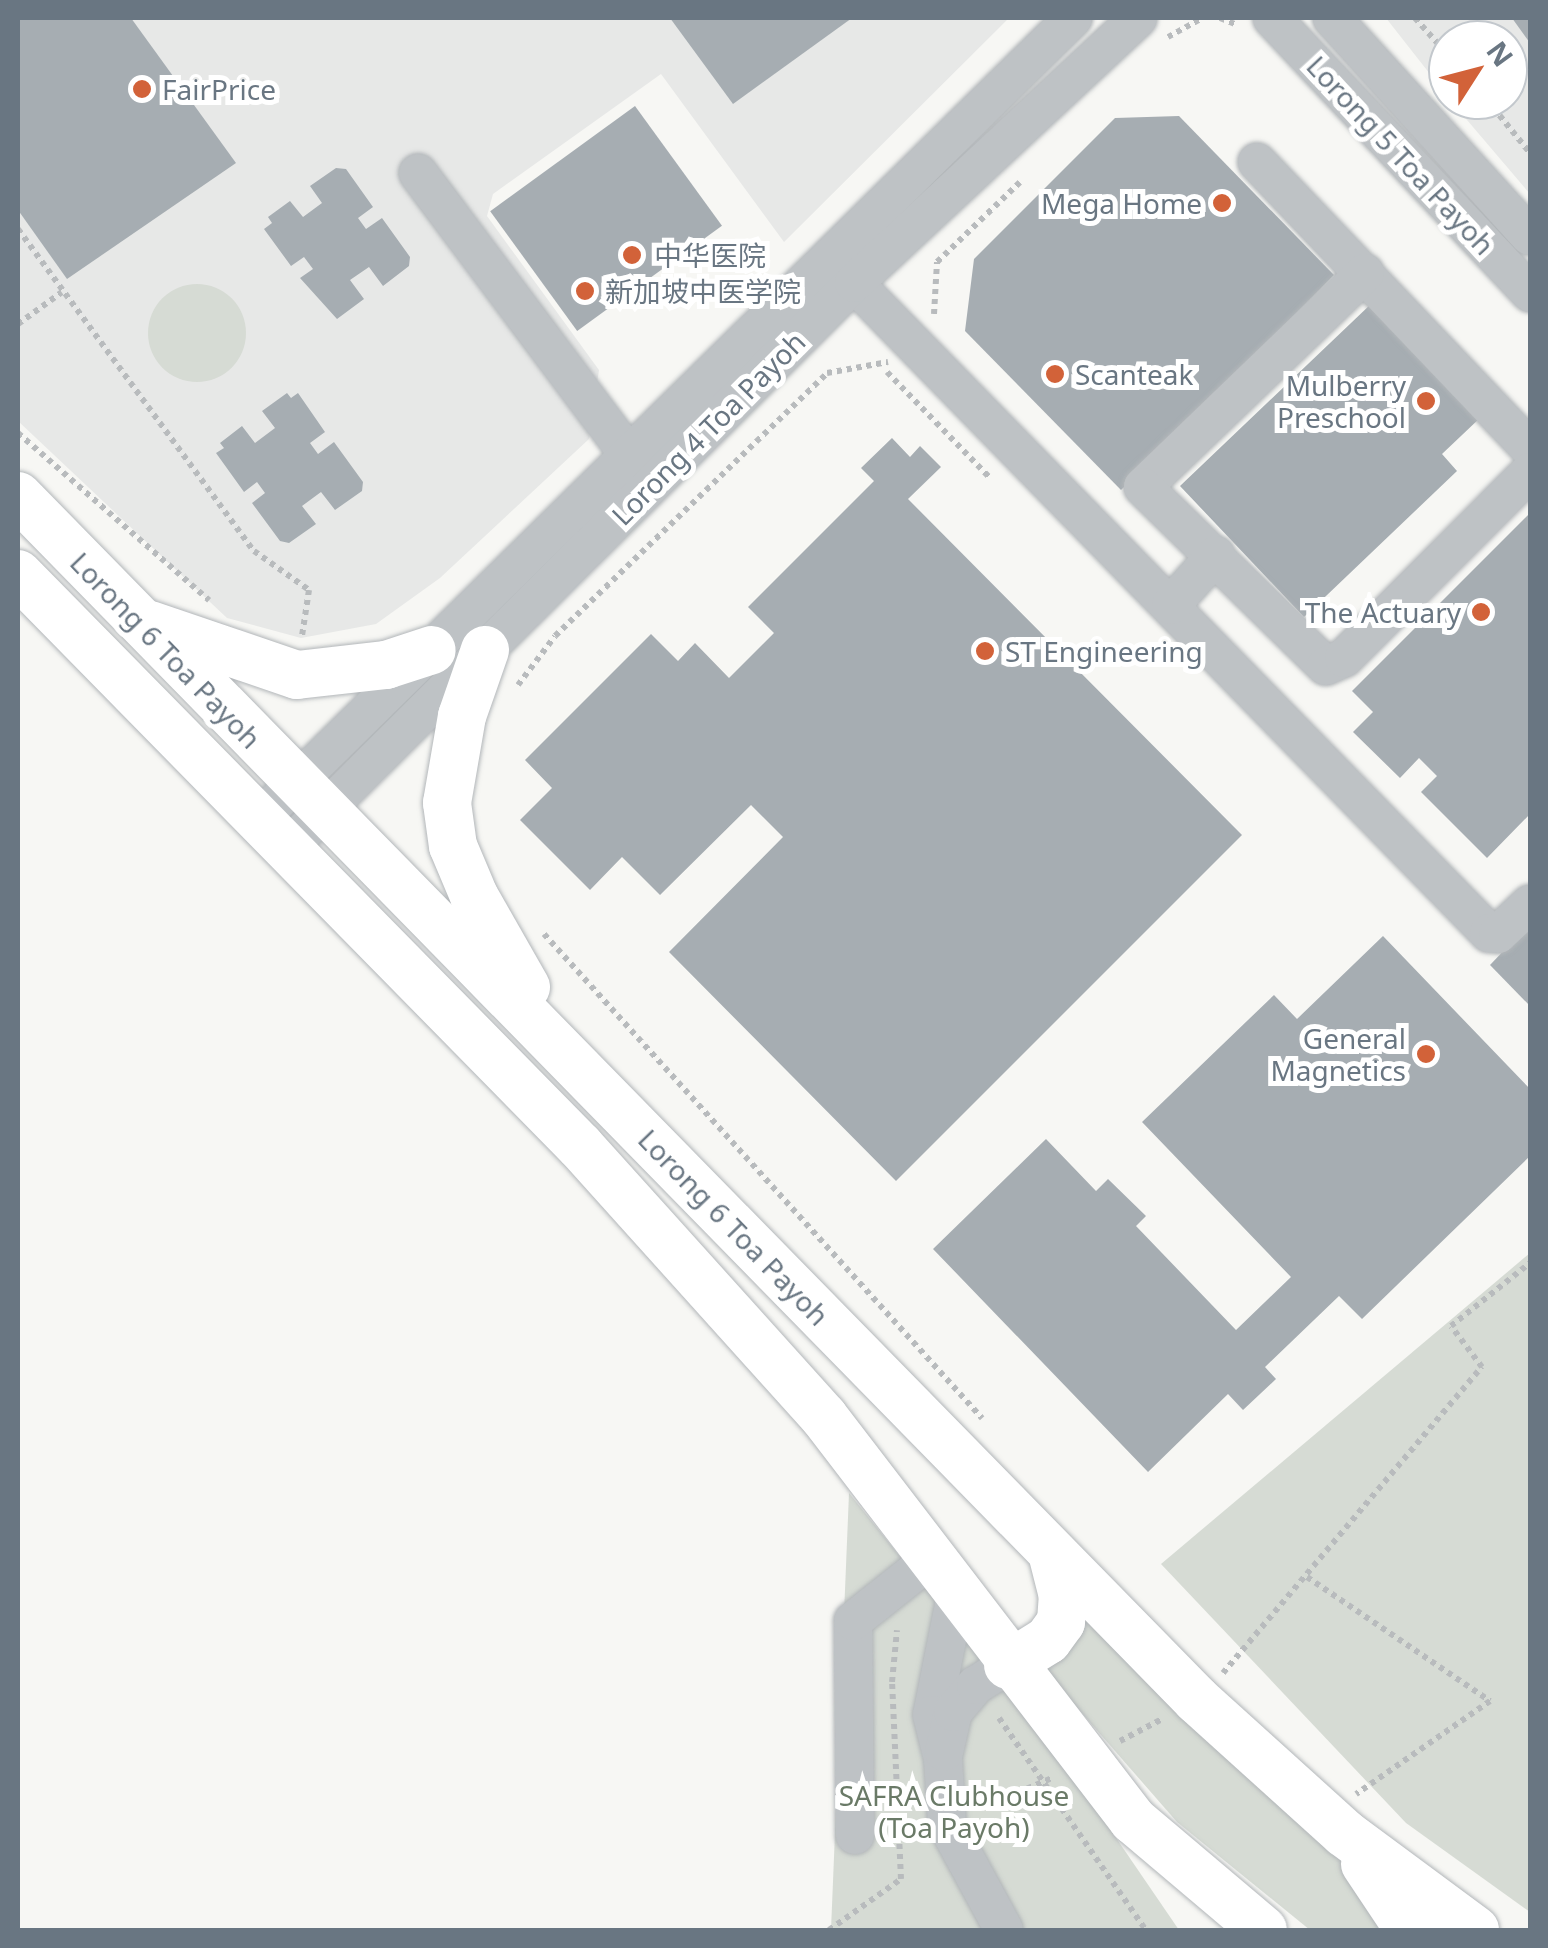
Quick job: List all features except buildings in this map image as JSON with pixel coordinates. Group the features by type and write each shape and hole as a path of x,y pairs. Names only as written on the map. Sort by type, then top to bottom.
{"main road":[{"name":"Lorong 6 Toa Payoh","path":"18,496 1197,1700 1353,1814 1474,1930"},
{"name":"Lorong 6 Toa Payoh","path":"18,574 580,1146 702,1280 824,1418 943,1576 992,1675 1133,1820 1264,1930"},
{"path":"137,620 297,675 386,665 432,650"},
{"path":"485,650 454,758 447,803 453,846 474,896 566,1054"},
{"path":"992,1675 1048,1640 1061,1622 1063,1596 1052,1553"},
{"path":"1353,1814 1409,1930"},
{"path":"1133,1820 1208,1930"}],"street":[{"name":"Lorong 4 Toa Payoh","path":"272,835 310,796 432,650 1073,18"},
{"name":"Lorong 5 Toa Payoh","path":"1272,18 1530,293"},
{"name":"Lorong 5 Toa Payoh","path":"1332,18 1530,236"},
{"name":"Lorong 4 Toa Payoh","path":"310,796 485,650 854,283 1146,34"},
{"path":"1257,162 1528,436"},
{"path":"418,173 628,454"},
{"path":"1364,273 1144,488 1216,555 1309,656 1326,666 1344,658 1530,472"},
{"path":"854,283 1490,933 1498,934 1530,904"},
{"path":"1171,605 1216,555"},
{"path":"943,1576 932,1715 943,1760 947,1826 1004,1930"},
{"path":"855,1835 854,1622 943,1576"},
{"path":"943,1760 954,1712 992,1675"}],"path":[{"path":"1146,34 1202,18"},
{"path":"1504,120 1530,153"},
{"path":"934,315 937,262 1032,170"},
{"path":"18,229 254,550 308,590 297,675"},
{"path":"18,324 62,292"},
{"path":"514,692 555,636 827,373 883,367"},
{"path":"18,433 76,490 220,608"},
{"path":"540,929 996,1432"},
{"path":"1226,1670 1482,1367 1451,1326 1530,1262"},
{"path":"1308,1577 1490,1700 1353,1814"},
{"path":"1213,1656 1240,1684"},
{"path":"992,1675 1045,1782 1146,1930"},
{"path":"992,1801 1045,1782"}],"shaded area":[{"path":"18,18 1009,18 784,242 661,74 493,194 487,216 599,370 589,439 440,578 376,624 301,638 227,618 18,421"},
{"path":"1386,18 1530,18 1530,194 1467,120 1528,120 1528,20 1428,20 1428,72"}],"green space":[{"path":"197,284 224,292 238,306 246,333 238,360 224,374 197,382 170,374 156,360 148,333 156,306 170,292"},
{"path":"1530,1253 1530,1912 1406,1823 1161,1564"},
{"name":"SAFRA Clubhouse (Toa Payoh)","path":"849,1493 1058,1753 1179,1930 831,1930"},
{"path":"1090,1619 1336,1851 1387,1930 1310,1930 1177,1822 1039,1664"}],"place":[{"name":"FairPrice","path":"142,89"},
{"name":"Mega Home","path":"1222,203"},
{"name":"中华医院","path":"632,255"},
{"name":"新加坡中医学院","path":"585,291"},
{"name":"Scanteak","path":"1055,374"},
{"name":"Mulberry Preschool","path":"1426,401"},
{"name":"The Actuary","path":"1481,612"},
{"name":"ST Engineering","path":"985,651"},
{"name":"General Magnetics","path":"1426,1054"}]}
